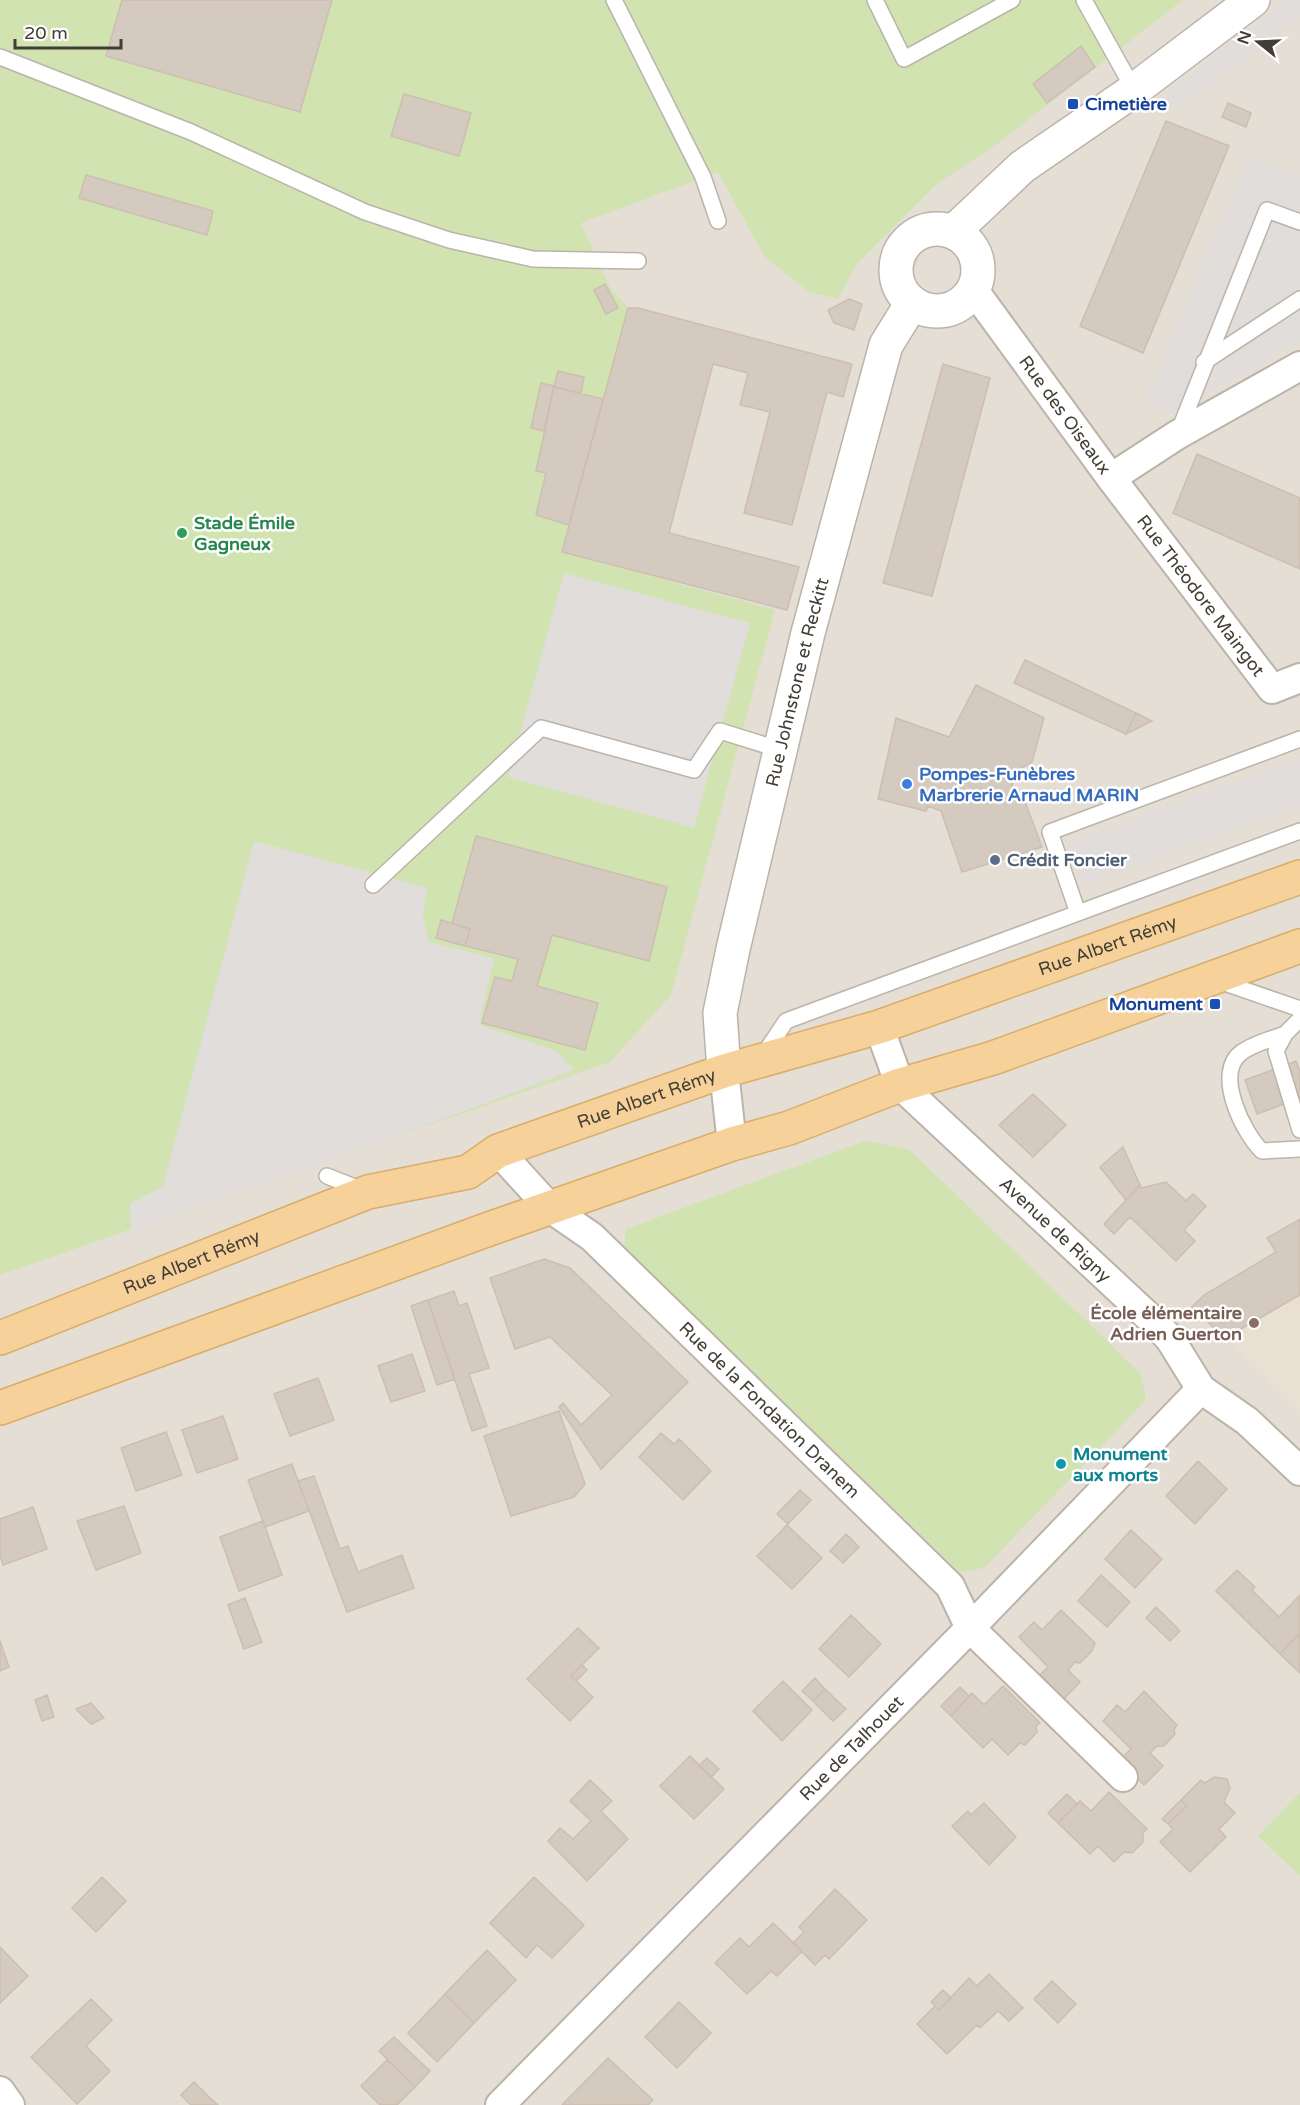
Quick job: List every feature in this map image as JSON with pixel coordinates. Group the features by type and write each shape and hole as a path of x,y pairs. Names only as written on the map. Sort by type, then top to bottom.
{"main road":[{"name":"Rue Albert Rémy","path":"0,1338 368,1192 468,1172 498,1151 724,1071 879,1027 1300,877"},
{"path":"0,1408 550,1208 732,1144 789,1128 900,1085 993,1058 1213,980 1300,946"}],"street":[{"path":"953,232 1022,167 1134,90 1253,0"},
{"path":"941,228 953,232 969,244 978,262 978,276 973,289 965,300 953,308 939,311 924,309 912,303 903,293 897,281 898,255 915,234 927,229 941,228"},
{"name":"Rue des Oiseaux","path":"973,289 1111,478 1177,435 1300,366"},
{"name":"Rue Johnstone et Reckitt","path":"724,1071 720,1013 811,622 886,345 912,303"},
{"name":"Rue Théodore Maingot","path":"1111,478 1272,690 1300,678"},
{"name":"Avenue de Rigny","path":"879,1027 900,1085 1152,1320 1170,1340 1201,1389 1247,1420 1300,1471"},
{"path":"724,1071 732,1144"},
{"name":"Rue de la Fondation Dranem","path":"498,1151 550,1208 592,1238 950,1586 970,1628"},
{"name":"Rue de Talhouet","path":"500,2105 970,1628 1201,1389"},
{"path":"970,1628 1123,1777"},
{"path":"0,2091 10,2105"}],"lane":[{"path":"614,0 703,177 718,221"},
{"path":"875,0 904,59 1012,0"},
{"path":"1084,0 1134,90"},
{"path":"0,57 191,132 365,212 448,240 533,259 638,261"},
{"path":"1177,435 1204,362 1267,210 1300,222"},
{"path":"1204,362 1300,298"},
{"path":"373,885 541,728 694,770 720,731 781,750"},
{"path":"1078,913 1050,832 1300,739"},
{"path":"758,1062 786,1021 1300,831"},
{"path":"1213,980 1300,1009"},
{"path":"1300,1018 1285,1034 1276,1051 1300,1130"},
{"path":"1285,1034 1241,1052 1228,1077 1230,1089 1251,1140 1262,1151 1300,1149"},
{"path":"327,1176 368,1192"}],"shaded area":[{"path":"0,0 1300,0 1300,2105 0,2105"},
{"path":"1288,0 1300,0 1300,18 1180,108 1153,102"},
{"path":"1249,154 1300,178 1300,342 1168,414 1144,402"},
{"path":"564,573 750,623 694,828 508,777"},
{"path":"1300,758 1300,806 1082,884 1066,844"},
{"path":"254,841 427,888 423,916 429,942 494,958 479,1025 557,1051 574,1070 395,1137 131,1230 130,1204 163,1186"},
{"name":"École élémentaire Adrien Guerton","path":"1300,1219 1300,1410 1192,1307 1204,1295 1276,1252 1267,1238"}],"green space":[{"path":"0,0 1183,0 993,147 938,183 856,265 838,299 809,292 764,256 718,172 581,223 610,288 628,308 603,399 581,393 584,377 558,371 554,386 541,383 531,428 544,431 536,471 546,473 536,515 569,525 563,552 775,610 671,995 610,1062 0,1275"},
{"path":"865,1141 909,1149 1141,1374 1146,1400 984,1568 960,1572 624,1249 626,1229"},
{"path":"1300,1793 1300,1876 1258,1836"}],"building":[{"path":"122,0 332,0 300,112 106,56"},
{"path":"1081,46 1095,67 1047,103 1033,84"},
{"path":"404,94 471,113 459,156 391,136"},
{"path":"1228,103 1251,113 1246,127 1222,117"},
{"path":"1166,121 1229,146 1143,353 1080,326"},
{"path":"86,175 213,211 207,235 79,198"},
{"path":"605,284 618,308 606,314 594,290"},
{"path":"849,299 862,304 854,330 834,323 828,310"},
{"path":"628,308 638,308 852,364 843,397 827,392 792,525 744,513 770,412 740,405 748,373 713,364 669,533 799,567 787,610 562,552"},
{"path":"943,364 990,378 932,596 883,583"},
{"path":"558,371 584,377 581,393 554,387"},
{"path":"541,383 554,386 544,431 531,428"},
{"path":"554,387 603,399 569,525 536,515 546,473 536,471"},
{"path":"1197,454 1300,498 1300,569 1173,513"},
{"path":"1025,660 1136,713 1126,734 1014,683"},
{"path":"976,685 1044,718 1032,762 1018,770 1012,785 1017,799 1026,804 1042,847 962,872 941,811 928,806 926,811 878,799 896,718 949,737"},
{"path":"1136,713 1152,721 1126,734"},
{"path":"476,836 667,887 649,961 552,935 537,986 598,1003 585,1050 482,1023 495,977 512,981 518,959 465,946 470,929 452,923"},
{"path":"441,920 470,929 465,946 436,938"},
{"path":"1296,1061 1300,1072 1300,1098 1257,1114 1245,1080"},
{"path":"1033,1094 1066,1125 1033,1157 999,1125"},
{"path":"1123,1147 1140,1185 1126,1200 1100,1167"},
{"path":"1166,1182 1186,1201 1193,1194 1206,1206 1184,1230 1195,1241 1176,1261 1130,1217 1114,1234 1104,1224 1140,1185 1141,1188"},
{"path":"1300,1219 1300,1295 1225,1338 1192,1307 1204,1295 1276,1252 1267,1238"},
{"path":"544,1259 570,1268 688,1382 601,1469 559,1407 563,1403 581,1425 612,1395 550,1337 515,1349 490,1278"},
{"path":"454,1291 459,1306 467,1303 489,1368 469,1374 487,1426 472,1431 428,1300"},
{"path":"428,1300 455,1379 437,1385 411,1306"},
{"path":"412,1354 425,1391 391,1402 378,1366"},
{"path":"318,1378 334,1420 290,1436 274,1394"},
{"path":"559,1411 585,1484 574,1497 511,1516 484,1436"},
{"path":"223,1416 238,1459 197,1473 182,1430"},
{"path":"166,1432 182,1475 136,1491 121,1448"},
{"path":"661,1433 674,1444 679,1439 711,1471 683,1500 639,1457"},
{"path":"1198,1461 1227,1489 1195,1524 1166,1496"},
{"path":"292,1464 309,1511 265,1527 248,1480"},
{"path":"314,1476 340,1549 348,1546 358,1572 402,1555 414,1588 347,1612 298,1481"},
{"path":"800,1490 811,1500 788,1524 777,1514"},
{"path":"124,1506 141,1553 96,1570 77,1521"},
{"path":"33,1507 47,1549 3,1565 0,1555 0,1519"},
{"path":"263,1521 282,1575 239,1591 220,1537"},
{"path":"787,1525 822,1558 792,1589 757,1556"},
{"path":"1131,1530 1162,1559 1135,1588 1105,1559"},
{"path":"846,1534 859,1547 843,1563 830,1551"},
{"path":"1237,1570 1255,1587 1252,1590 1279,1617 1300,1595 1300,1633 1280,1654 1216,1591"},
{"path":"1101,1575 1130,1602 1107,1627 1078,1601"},
{"path":"245,1598 262,1642 244,1649 228,1605"},
{"path":"1156,1607 1180,1631 1170,1641 1146,1618"},
{"path":"1061,1610 1095,1643 1092,1651 1080,1663 1075,1662 1068,1670 1080,1682 1060,1703 1036,1679 1048,1667 1019,1637 1034,1622 1042,1630"},
{"path":"851,1615 881,1644 849,1677 819,1649"},
{"path":"578,1628 599,1648 571,1676 593,1697 570,1721 527,1679"},
{"path":"1300,1633 1300,1673 1280,1654"},
{"path":"0,1641 9,1667 0,1671"},
{"path":"582,1665 587,1670 576,1681 571,1676"},
{"path":"815,1678 825,1689 813,1701 802,1691"},
{"path":"783,1681 812,1710 782,1741 753,1711"},
{"path":"1003,1686 1040,1723 1036,1726 1037,1732 1025,1745 1020,1743 1008,1755 992,1739 983,1748 951,1716 972,1693 984,1705"},
{"path":"960,1687 969,1696 951,1716 941,1706"},
{"path":"825,1689 846,1709 833,1721 813,1701"},
{"path":"1144,1691 1177,1725 1174,1729 1175,1734 1164,1746 1157,1746 1150,1753 1163,1766 1144,1785 1120,1760 1131,1749 1103,1721 1117,1705 1125,1712"},
{"path":"47,1695 54,1717 42,1721 35,1700"},
{"path":"91,1703 104,1718 91,1724 76,1709"},
{"path":"690,1756 724,1789 694,1819 660,1786"},
{"path":"707,1758 719,1769 711,1777 699,1766"},
{"path":"1214,1777 1227,1779 1230,1788 1224,1802 1235,1813 1219,1829 1226,1837 1190,1872 1160,1842 1173,1829 1168,1824 1187,1806 1181,1800 1201,1780 1205,1783"},
{"path":"590,1780 612,1801 601,1811 628,1839 587,1881 548,1841 560,1828 573,1839 591,1821 570,1801"},
{"path":"1109,1792 1147,1829 1143,1833 1143,1842 1132,1853 1124,1852 1114,1862 1098,1846 1090,1854 1058,1823 1080,1801 1091,1811"},
{"path":"1067,1794 1077,1804 1058,1823 1048,1813"},
{"path":"1181,1800 1187,1806 1168,1824 1162,1819"},
{"path":"984,1803 1016,1837 989,1865 952,1826 968,1811 971,1815"},
{"path":"102,1877 126,1901 96,1932 72,1908"},
{"path":"534,1877 584,1925 552,1958 537,1945 526,1958 490,1923"},
{"path":"835,1889 867,1920 829,1959 825,1955 815,1965 793,1943 804,1932 799,1927"},
{"path":"773,1923 802,1951 777,1976 771,1971 747,1994 715,1963 740,1938 749,1947"},
{"path":"0,1947 28,1976 0,2003"},
{"path":"487,1950 516,1980 474,2023 445,1994"},
{"path":"989,1974 1023,2008 1009,2021 998,2011 980,2028 977,2025 947,2054 917,2024 935,2006 939,2010 969,1978 977,1986"},
{"path":"1052,1981 1076,2004 1058,2023 1034,1999"},
{"path":"943,1990 951,1998 939,2010 931,2002"},
{"path":"445,1994 474,2023 437,2062 408,2033"},
{"path":"91,1999 112,2020 86,2046 110,2071 77,2104 31,2057"},
{"path":"679,2002 711,2033 677,2068 645,2037"},
{"path":"394,2037 430,2071 415,2087 379,2051"},
{"path":"608,2058 653,2100 648,2105 562,2105"},
{"path":"387,2060 415,2087 397,2105 380,2105 361,2086"},
{"path":"194,2082 218,2105 191,2105 181,2095"}],"place":[{"name":"Cimetière","path":"1073,104"},
{"name":"Stade Émile Gagneux","path":"182,533"},
{"name":"Pompes-Funèbres Marbrerie Arnaud MARIN","path":"907,784"},
{"name":"Crédit Foncier","path":"995,860"},
{"name":"Monument","path":"1215,1004"},
{"name":"École élémentaire Adrien Guerton","path":"1254,1323"},
{"name":"Monument aux morts","path":"1061,1464"}]}
